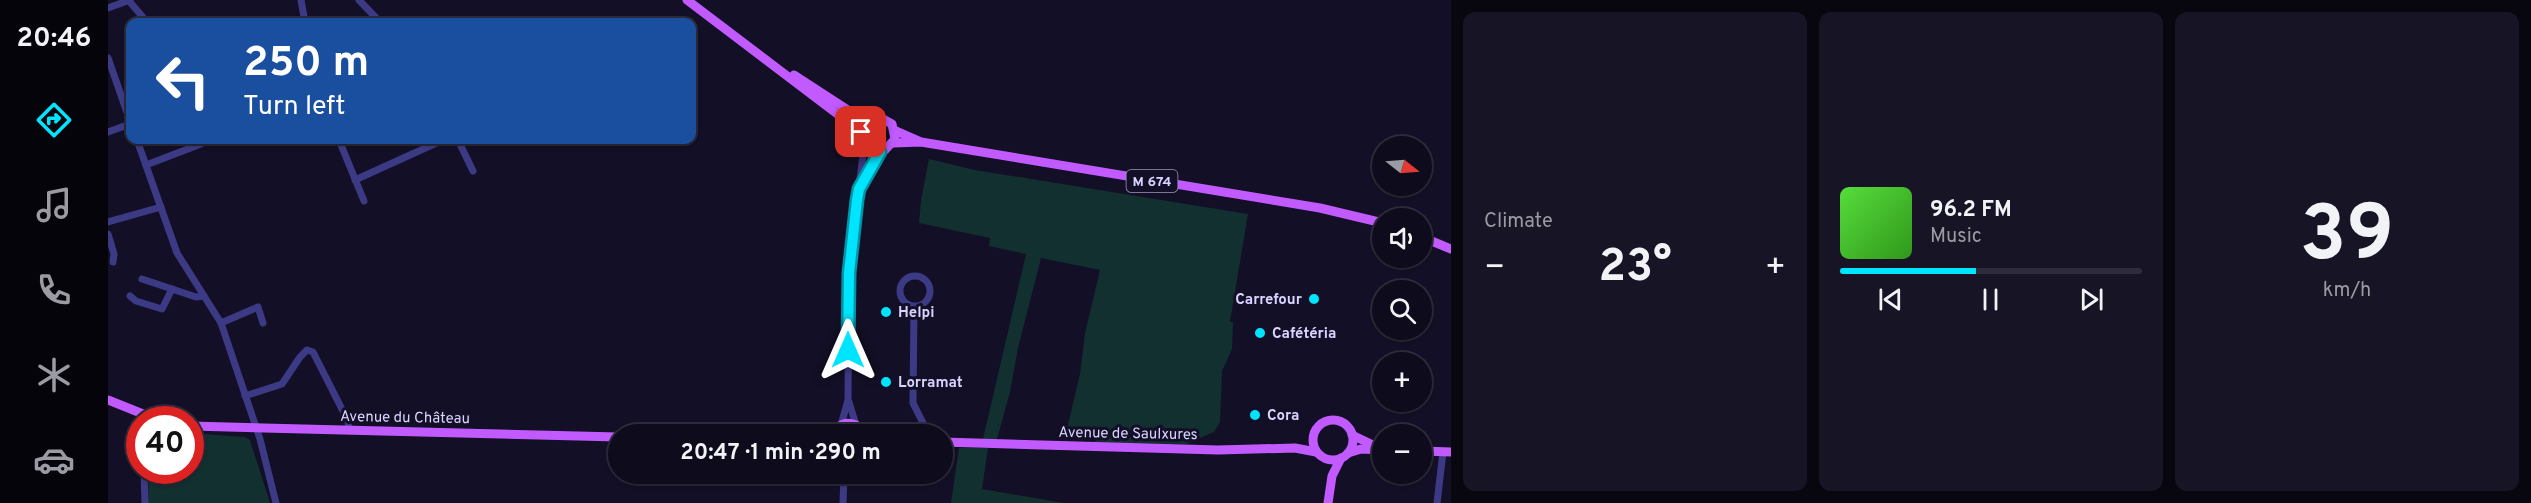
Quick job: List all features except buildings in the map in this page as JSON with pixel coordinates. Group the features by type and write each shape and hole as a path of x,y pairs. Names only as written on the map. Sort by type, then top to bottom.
{"main road":[{"path":"687,0 861,132 864,146 874,152 880,152 893,143 894,130 887,120 881,118 869,120 854,114 756,52"},
{"path":"861,132 869,120"},
{"name":"M 674","path":"894,130 921,142"},
{"name":"M 674","path":"893,143 921,142 1320,208 1372,221"},
{"path":"1432,241 1451,249"},
{"path":"108,400 126,408"},
{"path":"1295,448 1313,436 1320,424 1331,420 1342,422 1352,435 1372,444"},
{"name":"Avenue du Château","path":"204,427 608,437"},
{"path":"1328,503 1332,476 1353,441 1352,435"},
{"path":"1313,436 1316,452"},
{"name":"Avenue de Saulxures","path":"953,443 1218,450 1295,448"},
{"path":"1295,448 1316,452 1324,458 1332,476"},
{"path":"1324,458 1344,456 1361,449 1372,449"},
{"path":"1432,451 1447,452"}],"street":[{"path":"108,8 129,0 144,18"},
{"path":"301,0 304,18"},
{"path":"359,0 377,18"},
{"path":"108,58 126,111"},
{"path":"108,132 126,125"},
{"path":"138,144 177,253 221,323 256,429 276,503"},
{"path":"146,165 201,144"},
{"path":"341,144 364,201"},
{"path":"355,180 434,144"},
{"path":"460,144 473,171"},
{"path":"837,424 848,400 849,273 864,146"},
{"path":"859,189 880,152"},
{"path":"108,222 161,207"},
{"path":"108,234 113,262"},
{"path":"917,276 927,282 930,290 926,302 915,306 903,302 899,290 905,279 917,276"},
{"path":"142,279 196,297 204,296"},
{"path":"130,296 136,301 162,309 172,289"},
{"path":"915,306 913,403 924,424"},
{"path":"221,323 258,307 263,323"},
{"path":"245,396 282,384 300,357 307,350 313,352 348,421 349,431"},
{"path":"848,400 859,424"},
{"path":"1437,503 1447,452"},
{"path":"144,484 145,503"},
{"path":"843,503 844,484"}],"green space":[{"path":"929,159 975,170 1248,214 1230,322 1233,322 1232,349 1222,371 1220,422 1214,432 1186,444 1095,443 1096,435 1066,433 1080,374 1085,333 1100,270 1041,258 997,439 983,439 1026,254 989,246 990,238 919,223"},
{"path":"204,434 245,437 250,440 270,503 148,503 149,484 204,484"},
{"path":"959,448 988,448 982,489 1064,503 951,503"}],"place":[{"name":"Carrefour","path":"1314,299"},
{"name":"Helpi","path":"886,312"},
{"name":"Cafétéria","path":"1260,333"},
{"name":"Lorramat","path":"886,382"},
{"name":"Cora","path":"1255,415"}],"route":[{"path":"848,350 849,273 857,200 859,189 880,152 874,152 864,146 860,136 861,132"}]}
